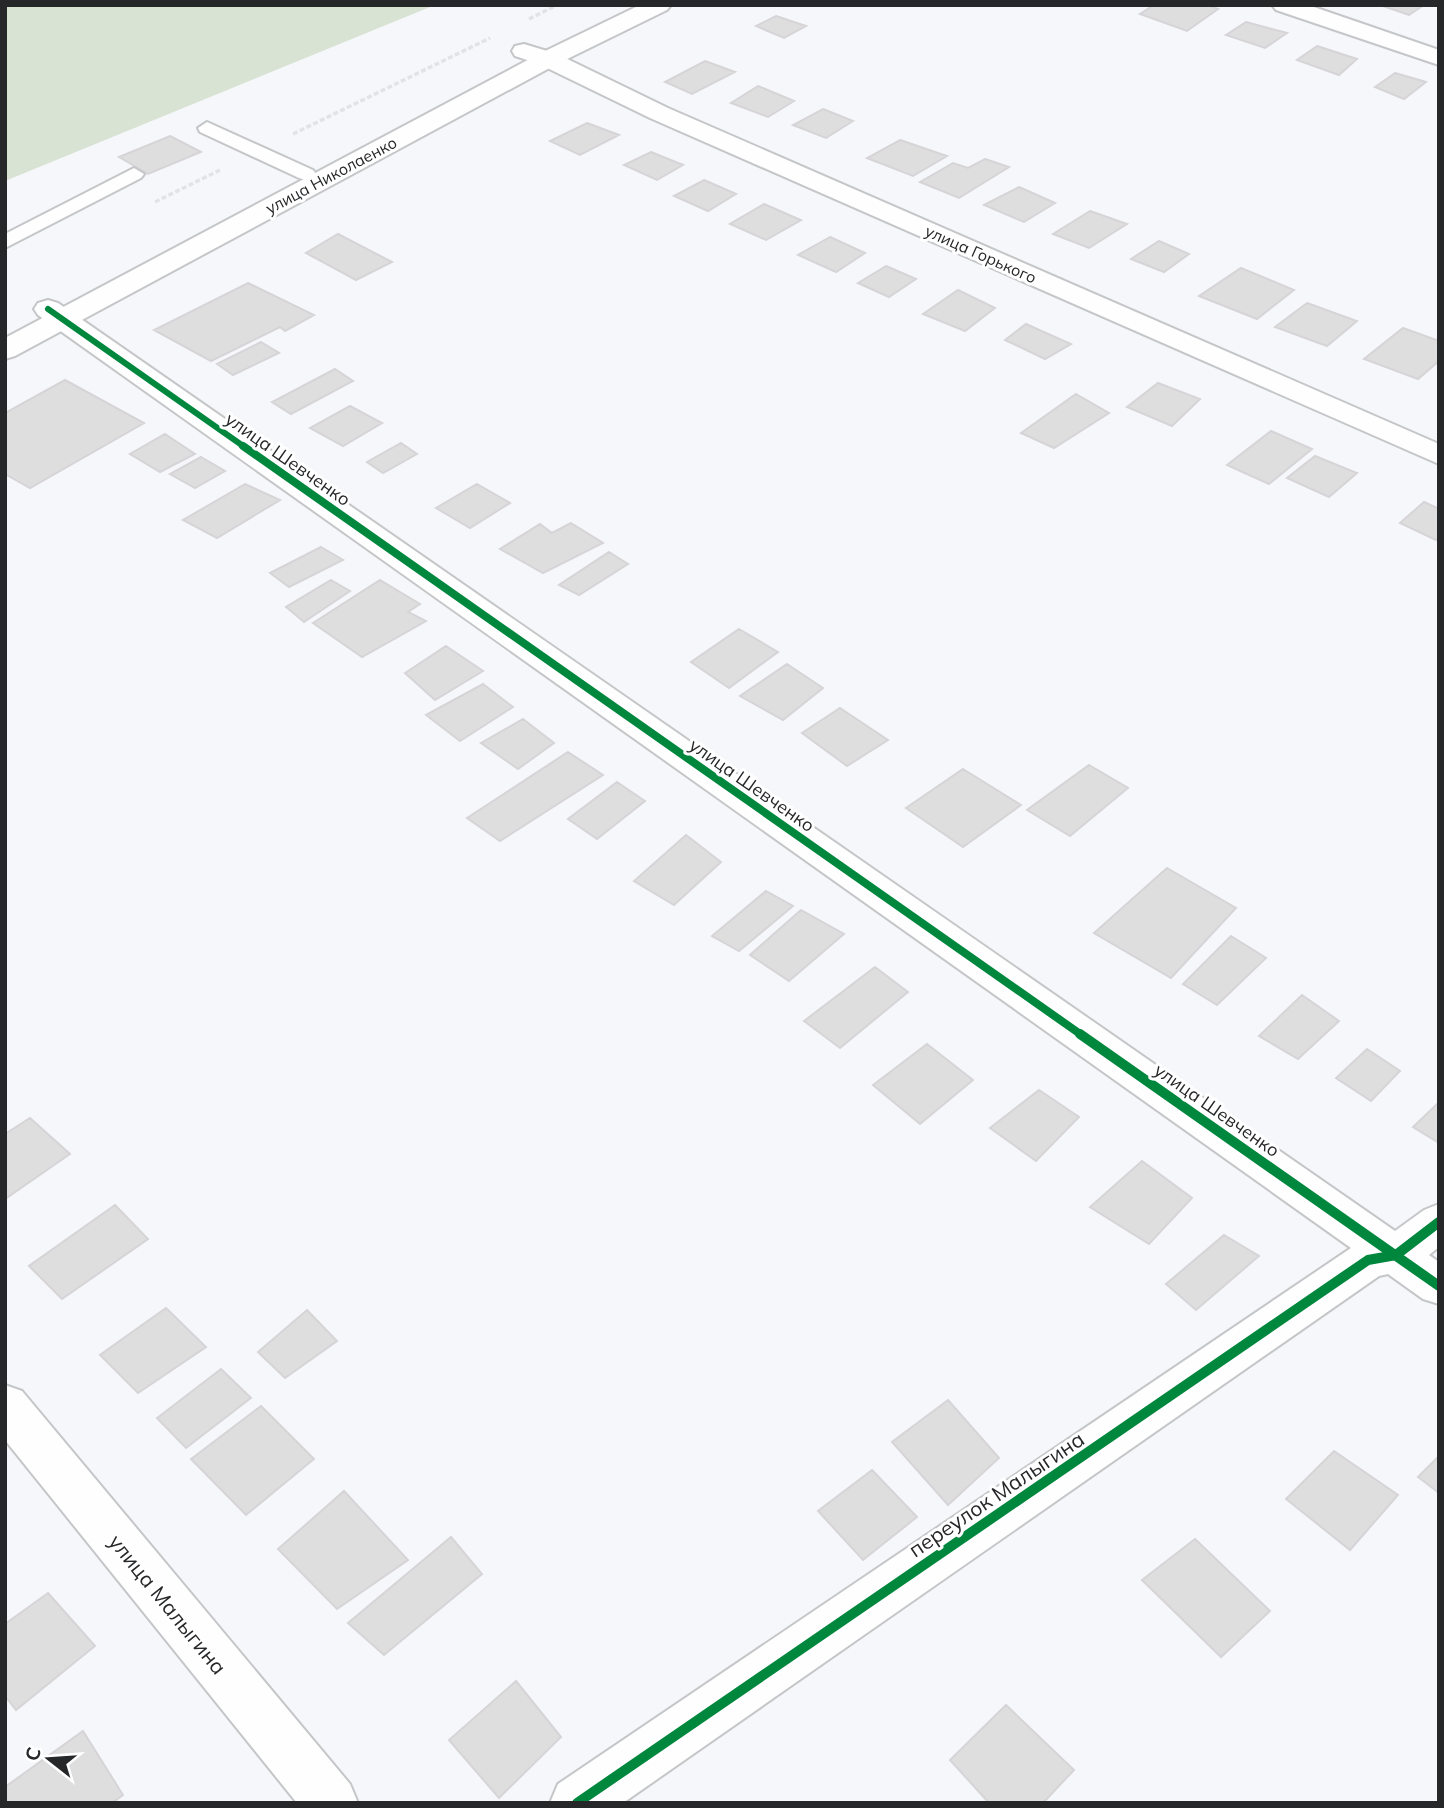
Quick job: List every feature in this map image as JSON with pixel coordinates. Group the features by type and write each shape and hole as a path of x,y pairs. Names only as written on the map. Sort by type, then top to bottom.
{"street":[{"name":"улица Николаенко","path":"5,331 55,315 536,55 621,5"},
{"name":"улица Николаенко","path":"5,350 55,315 306,174 536,55 659,5"},
{"path":"1284,5 1439,58"},
{"name":"улица Горького","path":"536,55 659,113 1439,455"},
{"name":"улица Шевченко","path":"55,315 1439,1286"},
{"name":"переулок Малыгина","path":"577,1803 1368,1260 1396,1255 1439,1222"},
{"name":"улица Малыгина","path":"5,1405 331,1803"}],"lane":[{"path":"207,128 306,174"},
{"path":"5,242 134,174"}],"green space":[{"path":"5,5 435,5 5,181"}],"building":[{"path":"1154,5 1207,5 1218,9 1187,31 1140,14"},
{"path":"1380,5 1424,5 1409,15"},
{"path":"776,16 806,26 784,38 756,26"},
{"path":"1246,22 1287,33 1265,48 1226,35"},
{"path":"1317,46 1357,59 1339,75 1297,60"},
{"path":"705,61 735,72 692,94 665,82"},
{"path":"1395,73 1426,82 1404,99 1375,87"},
{"path":"758,86 794,101 768,117 731,103"},
{"path":"823,109 853,121 826,138 793,125"},
{"path":"587,123 619,135 580,155 550,141"},
{"path":"170,136 201,152 148,174 119,157"},
{"path":"900,140 947,156 913,176 867,158"},
{"path":"651,152 683,165 657,180 624,165"},
{"path":"985,159 1009,167 959,198 920,182 953,163 968,168"},
{"path":"704,180 736,194 708,211 674,196"},
{"path":"1019,187 1055,203 1024,222 984,205"},
{"path":"764,204 801,220 766,240 730,224"},
{"path":"1090,211 1127,224 1089,248 1053,234"},
{"path":"338,234 392,262 356,280 306,253"},
{"path":"830,237 865,253 836,272 798,255"},
{"path":"1159,241 1189,254 1164,272 1131,259"},
{"path":"886,266 916,279 889,297 858,283"},
{"path":"1241,268 1294,290 1257,319 1199,296"},
{"path":"248,283 314,315 285,331 280,327 211,361 154,330"},
{"path":"958,290 995,308 965,331 923,314"},
{"path":"1307,303 1357,321 1327,346 1275,327"},
{"path":"1026,324 1071,344 1045,359 1005,340"},
{"path":"1403,328 1439,341 1439,361 1418,379 1364,359"},
{"path":"261,342 279,353 233,375 217,364"},
{"path":"335,369 353,381 291,414 272,402"},
{"path":"65,380 144,423 30,488 5,474 5,413"},
{"path":"1158,383 1200,399 1172,426 1127,407"},
{"path":"1076,394 1109,413 1054,448 1021,433"},
{"path":"350,406 382,423 343,446 310,428"},
{"path":"1271,431 1312,449 1269,484 1227,465"},
{"path":"165,434 195,454 160,472 130,454"},
{"path":"401,443 417,454 383,473 367,462"},
{"path":"1315,456 1357,473 1329,497 1287,478"},
{"path":"201,457 225,471 195,488 170,474"},
{"path":"245,484 280,500 217,538 183,520"},
{"path":"477,484 510,503 470,528 436,508"},
{"path":"1424,502 1439,509 1439,537 1436,540 1400,523"},
{"path":"571,523 603,543 543,573 500,549 540,524 552,533"},
{"path":"321,547 343,560 289,587 270,573"},
{"path":"609,552 628,564 579,595 559,585"},
{"path":"331,580 350,591 304,622 286,607"},
{"path":"380,580 420,604 408,612 426,621 362,657 313,623"},
{"path":"739,629 778,652 729,688 691,662"},
{"path":"446,646 483,671 435,700 405,673"},
{"path":"787,664 823,688 783,720 740,696"},
{"path":"483,684 513,707 460,741 426,715"},
{"path":"840,708 888,740 847,766 802,733"},
{"path":"523,719 554,743 518,769 481,743"},
{"path":"568,752 603,775 500,841 467,818"},
{"path":"1089,765 1128,788 1070,836 1027,810"},
{"path":"963,769 1021,805 963,847 906,808"},
{"path":"617,782 645,801 597,839 568,819"},
{"path":"686,835 721,862 674,905 634,881"},
{"path":"1167,868 1236,908 1171,978 1094,933"},
{"path":"766,891 793,906 739,951 712,936"},
{"path":"801,910 844,934 789,981 750,955"},
{"path":"1231,936 1266,958 1217,1005 1183,984"},
{"path":"875,967 908,992 840,1048 804,1021"},
{"path":"1302,995 1339,1021 1298,1059 1259,1036"},
{"path":"927,1044 973,1080 920,1124 873,1085"},
{"path":"1367,1049 1400,1071 1371,1101 1336,1078"},
{"path":"1039,1090 1079,1117 1036,1161 990,1128"},
{"path":"1439,1102 1439,1143 1413,1127"},
{"path":"30,1118 70,1154 5,1199 5,1134"},
{"path":"1142,1161 1192,1198 1149,1244 1090,1207"},
{"path":"115,1205 148,1239 62,1299 29,1266"},
{"path":"1224,1235 1259,1256 1196,1310 1166,1284"},
{"path":"166,1308 206,1347 138,1393 100,1355"},
{"path":"307,1310 337,1341 285,1378 258,1352"},
{"path":"221,1369 251,1398 186,1448 157,1418"},
{"path":"948,1400 999,1458 948,1505 892,1442"},
{"path":"261,1406 314,1459 246,1515 191,1459"},
{"path":"1334,1451 1398,1495 1350,1550 1286,1499"},
{"path":"1439,1456 1439,1493 1418,1477"},
{"path":"872,1470 917,1517 863,1560 818,1511"},
{"path":"344,1491 408,1560 337,1609 278,1549"},
{"path":"451,1537 482,1574 384,1655 348,1623"},
{"path":"1195,1539 1270,1611 1221,1657 1142,1580"},
{"path":"48,1593 95,1646 16,1710 5,1696 5,1624"},
{"path":"516,1681 561,1737 499,1798 449,1740"},
{"path":"1006,1705 1074,1770 1043,1803 989,1803 950,1760"},
{"path":"83,1731 123,1795 112,1803 6,1803 5,1787"}],"cycle path":[{"path":"48,309 1439,1286"},
{"path":"577,1803 1368,1260 1396,1255 1439,1222"}]}
